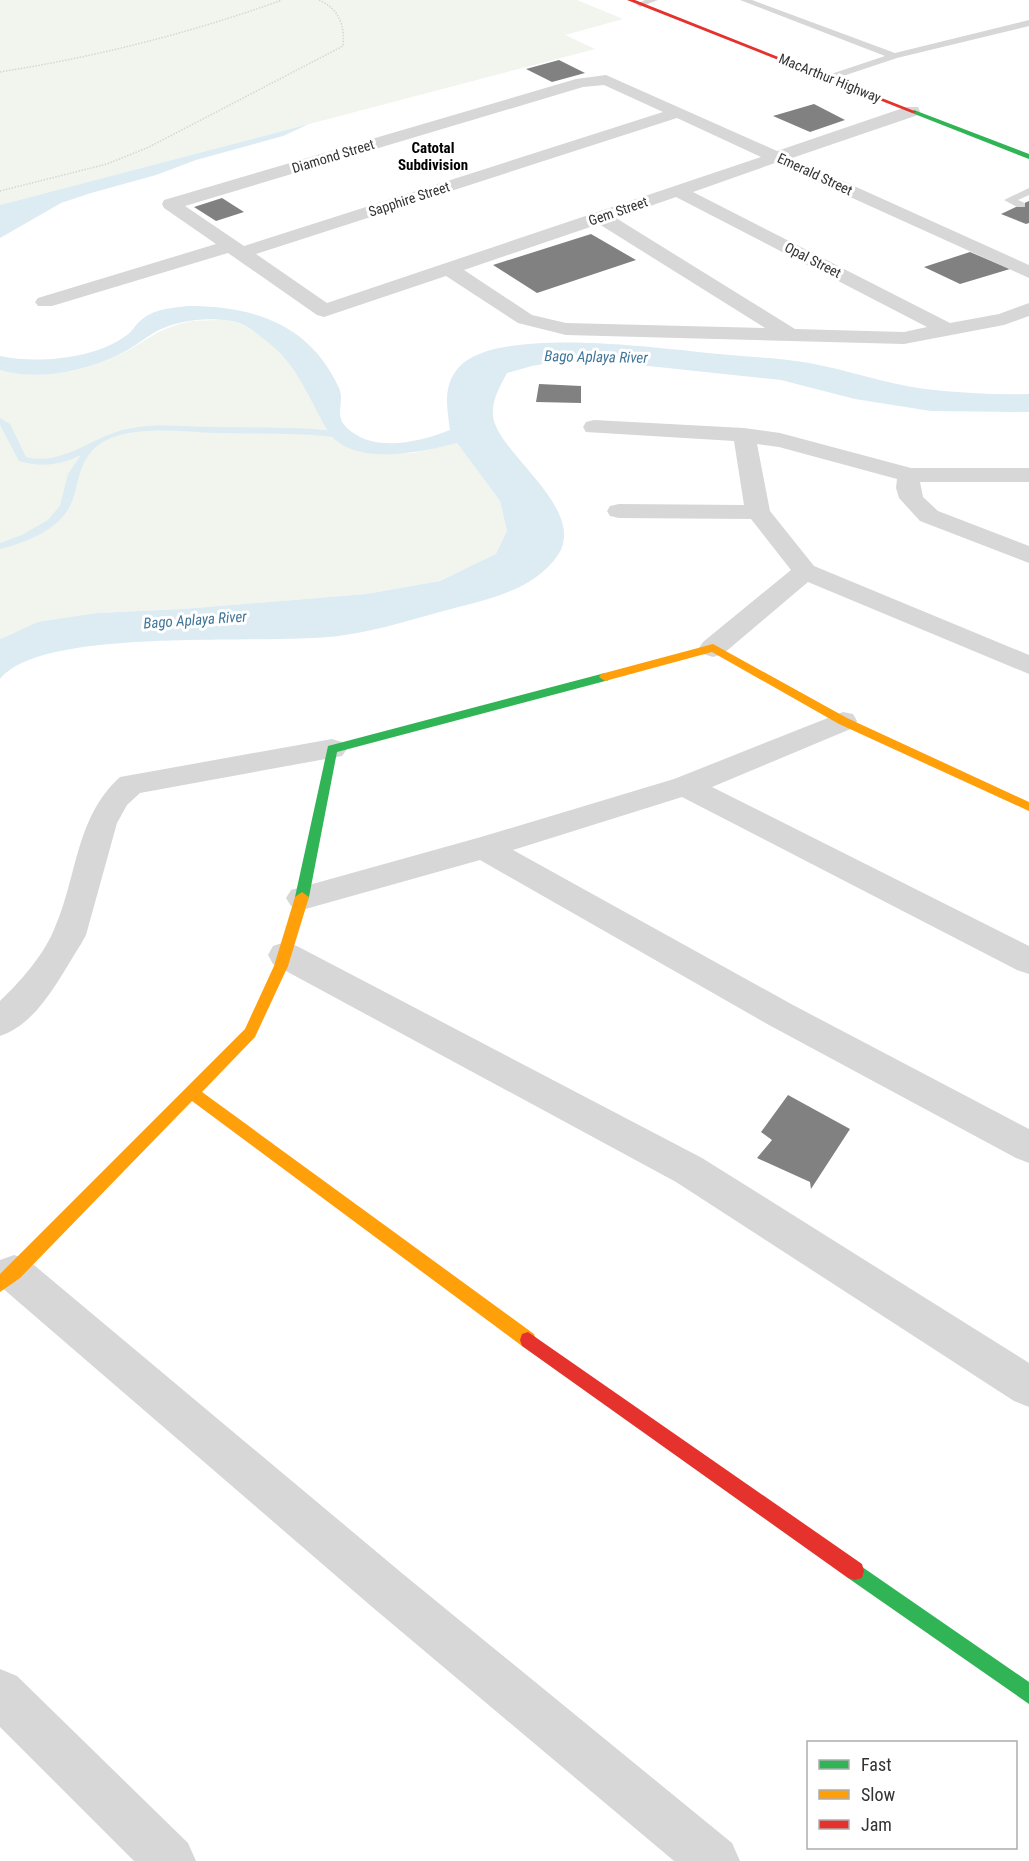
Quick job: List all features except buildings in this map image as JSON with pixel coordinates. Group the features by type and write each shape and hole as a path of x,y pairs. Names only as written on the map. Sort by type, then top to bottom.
{"main road":[{"name":"MacArthur Highway","path":"642,1 828,78 1029,157"},
{"path":"7,1278 250,1033 266,1005 285,955 302,898 332,749 713,648 843,721 1029,807"},
{"path":"192,1093 587,1383 1029,1694"}],"street":[{"name":"Emerald Street","path":"599,80 612,82 1029,272"},
{"name":"Diamond Street","path":"236,250 171,204 582,82 599,80"},
{"name":"Gem Street","path":"236,250 324,311 912,111"},
{"name":"Sapphire Street","path":"45,302 236,250 679,112"},
{"name":"Opal Street","path":"678,190 948,330"},
{"path":"602,217 794,337"},
{"path":"449,269 525,318 566,329 794,337 904,338 1005,319 1029,309"},
{"path":"594,427 744,435 807,446 910,475 1029,475"},
{"path":"744,435 758,512 805,571 1029,665"},
{"path":"910,475 907,484 909,494 915,505 929,516 1029,555"},
{"path":"619,511 758,512"},
{"path":"713,648 805,571"},
{"path":"302,898 484,848 685,786 843,721"},
{"path":"0,1022 32,992 69,935 102,823 116,798 131,784 332,749"},
{"path":"685,786 1029,961"},
{"path":"484,848 782,1014 1029,1147"},
{"path":"285,955 689,1170 1029,1387"},
{"path":"7,1278 714,1861"},
{"path":"0,1693 170,1861"}],"lane":[{"path":"744,0 894,56"},
{"path":"828,78 894,56 1029,22"},
{"path":"1021,205 1009,200 1029,191"}],"path":[{"path":"0,72 71,61 100,51 246,13 282,0"},
{"path":"0,191 107,164 149,147 286,74 336,51 343,46 344,26 330,4 319,0"}],"shaded area":[{"path":"0,0 577,0 623,19 565,35 595,49 0,205"},
{"path":"192,321 233,321 254,331 269,342 282,355 304,385 329,433 390,454 414,453 457,443 500,501 507,531 497,554 440,581 366,594 182,609 97,613 12,633 0,639 0,370 44,375 75,370 104,362 160,331"}],"water":[{"path":"309,124 283,136 196,160 156,175 61,203 0,238 0,205"},
{"name":"Bago Aplaya River","path":"188,306 235,310 257,315 296,334 327,366 339,388 342,422 357,435 369,441 383,443 411,441 450,430 448,389 454,373 460,366 481,354 510,346 545,343 623,345 787,360 925,389 1029,394 1029,412 931,411 855,399 781,380 630,364 560,361 532,366 507,373 495,397 493,417 503,438 554,504 562,522 564,539 558,555 548,567 524,585 495,597 358,633 311,638 110,644 63,651 25,662 0,679 0,639 38,622 97,613 182,609 366,594 440,581 496,554 507,531 500,501 457,443 426,450 388,454 353,450 339,443 328,431 303,384 280,353 254,331 240,323 205,319 173,325 155,332 131,348 103,362 59,373 29,375 0,370 0,356 31,359 66,358 99,350 129,334 140,321 151,314"}],"waterway":[{"path":"0,421 5,424 22,459 36,463 61,460 107,438 133,430 161,428 287,430 343,435"},
{"path":"0,546 26,537 52,522 65,507 73,474 90,448"}],"traffic: fast":[{"path":"914,112 1029,157"},
{"path":"302,897 332,749 605,677"},
{"path":"855,1571 1029,1694"}],"traffic: slow":[{"path":"605,677 713,648 843,721 1029,807"},
{"path":"0,1284 14,1273 250,1033 281,966 302,897"},
{"path":"192,1093 528,1340"}],"traffic: jam":[{"path":"630,0 914,112"},
{"path":"528,1340 855,1571"}],"district":[{"name":"Catotal Subdivision","path":"433,156"}]}
